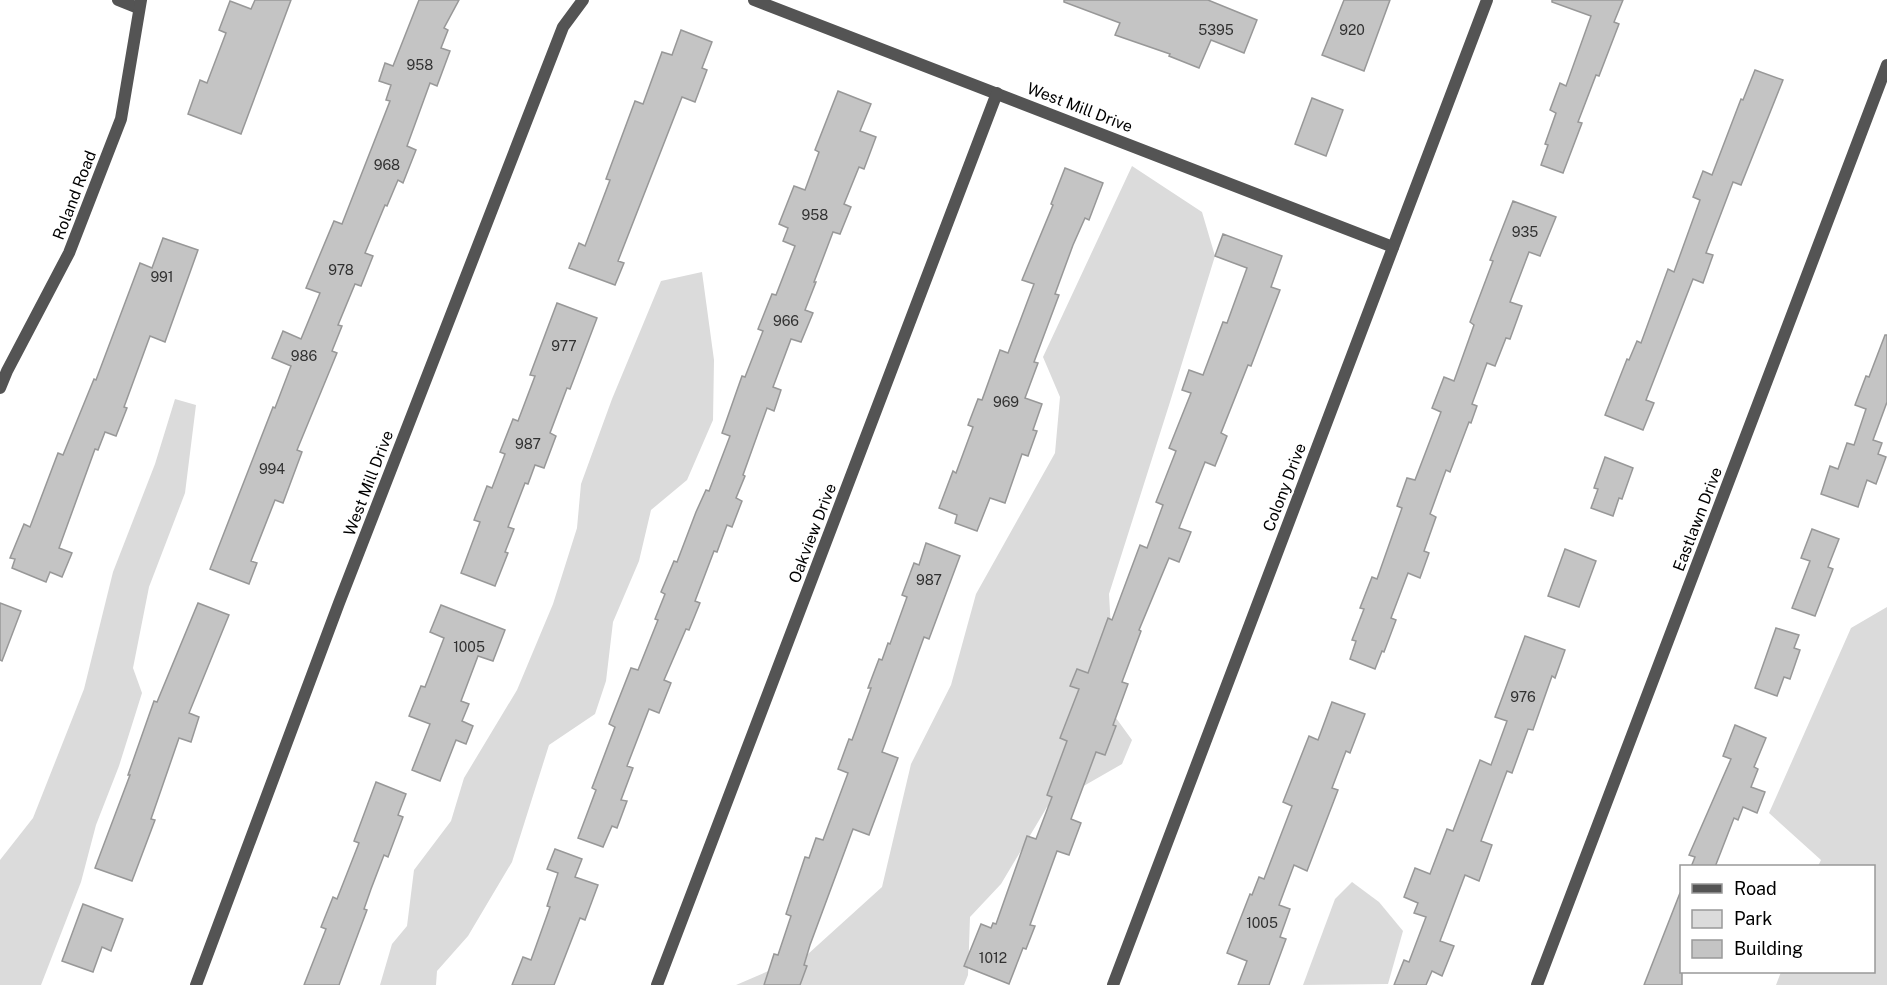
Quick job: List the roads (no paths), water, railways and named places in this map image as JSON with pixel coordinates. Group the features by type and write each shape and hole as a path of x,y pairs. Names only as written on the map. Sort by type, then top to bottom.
{"street":[{"path":"118,0 140,4"},
{"name":"West Mill Drive","path":"196,985 336,612 563,27 583,0"},
{"name":"West Mill Drive","path":"754,0 1393,247"},
{"name":"Colony Drive","path":"1113,985 1487,0"},
{"name":"Roland Road","path":"0,388 3,370 69,253 121,119 140,4"},
{"name":"Eastlawn Drive","path":"1538,985 1887,65"},
{"name":"Oakview Drive","path":"657,985 997,93"}]}
